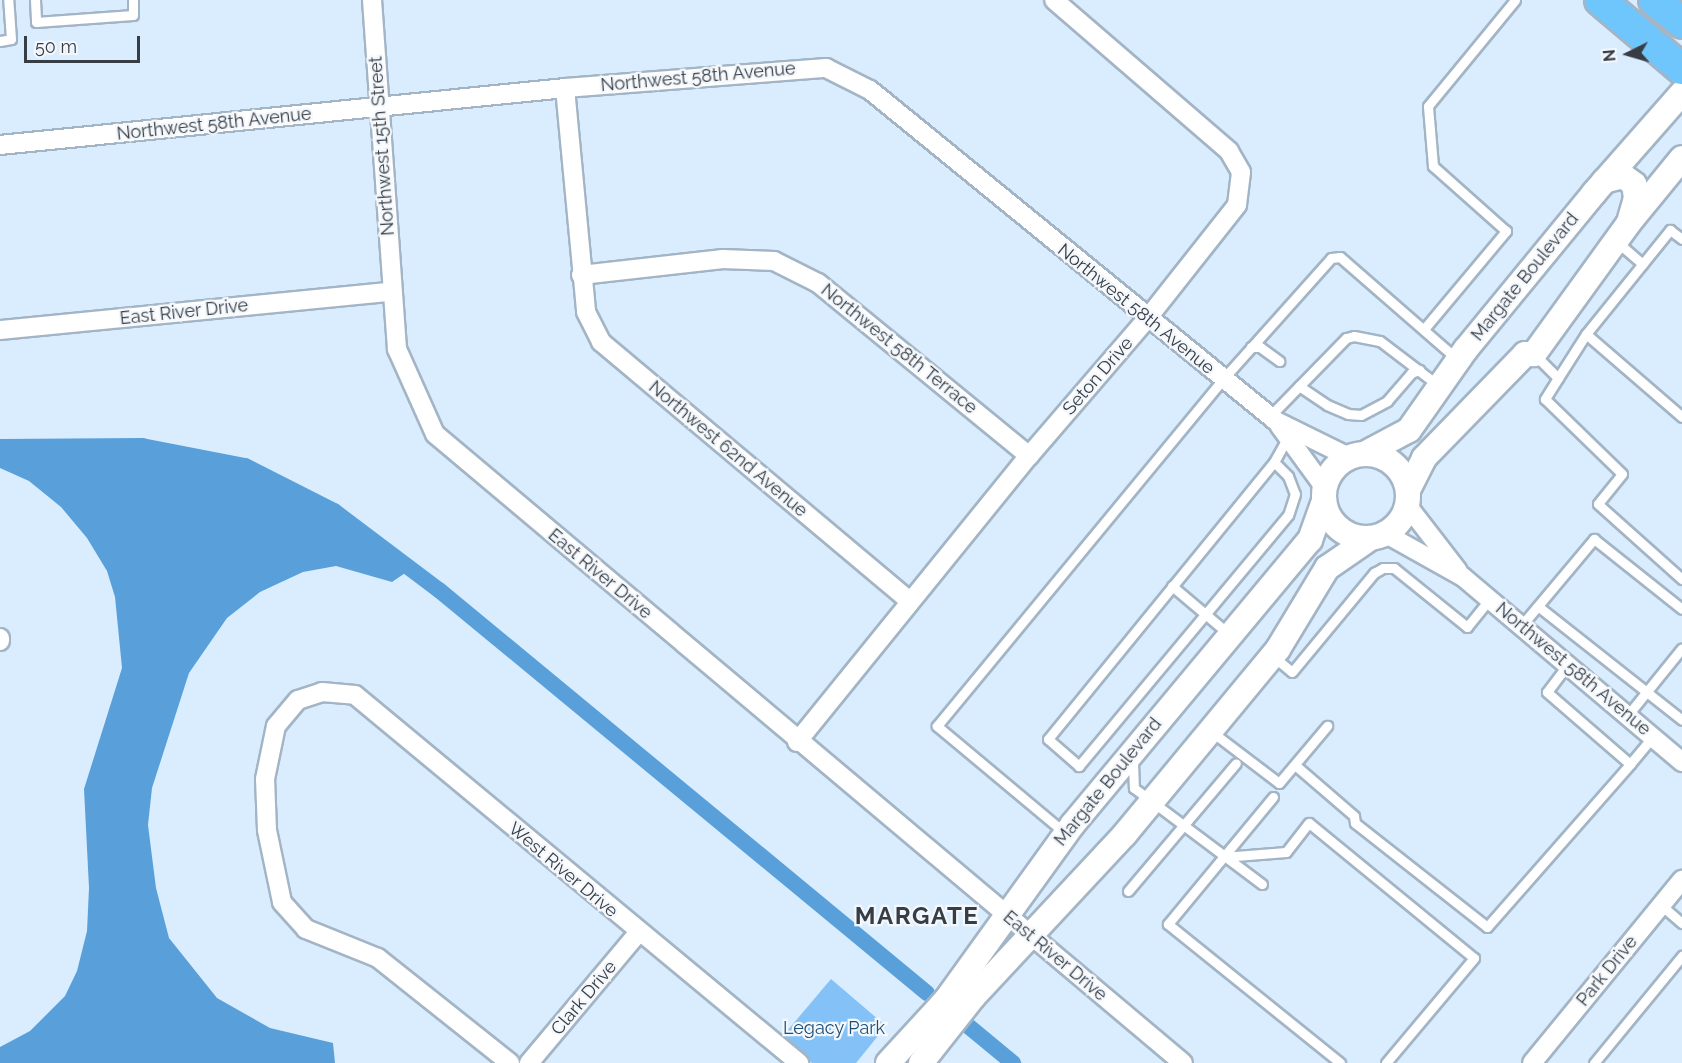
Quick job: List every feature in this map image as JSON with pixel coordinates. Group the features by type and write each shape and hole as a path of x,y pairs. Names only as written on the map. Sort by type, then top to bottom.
{"main road":[{"path":"1600,0 1682,69"},
{"path":"1654,0 1682,23"}],"street":[{"name":"Northwest 15th Street","path":"372,0 391,292"},
{"name":"Seton Drive","path":"797,741 1029,456 1148,320 1237,205 1241,172 1229,151 1054,0"},
{"name":"Northwest 58th Avenue","path":"0,145 565,88 826,68 870,90 1148,320 1273,418 1288,437 1324,494"},
{"name":"Northwest 62nd Avenue","path":"565,88 586,312 601,342 910,602"},
{"name":"Margate Boulevard","path":"1356,455 1409,430 1458,360 1604,182 1682,93"},
{"path":"921,1063 957,1015 1152,801 1272,656 1327,568 1377,536 1403,516 1407,497 1424,458 1525,354 1534,354 1622,233 1682,158"},
{"path":"1604,182 1623,176 1634,183 1636,198 1622,233"},
{"name":"Northwest 58th Terrace","path":"581,275 723,259 774,261 818,283 1029,456"},
{"name":"East River Drive","path":"0,330 391,292 397,349 435,434 797,741 1183,1063"},
{"name":"Northwest 58th Avenue","path":"1273,418 1356,455"},
{"path":"1377,536 1344,533 1334,524 1324,494 1329,474 1356,455 1393,463 1407,497"},
{"name":"Margate Boulevard","path":"888,1063 946,1000 1065,833 1310,540 1324,494"},
{"name":"Northwest 58th Avenue","path":"1407,497 1463,577"},
{"name":"Northwest 58th Avenue","path":"1377,536 1463,577 1682,762"},
{"name":"West River Drive","path":"510,1063 378,958 306,929 282,902 267,830 265,779 276,726 298,700 322,692 354,694 638,933 799,1063"},
{"name":"Park Drive","path":"1532,1063 1682,880"},
{"name":"Clark Drive","path":"529,1063 638,933"}],"lane":[{"path":"0,41 10,39 8,0"},
{"path":"35,0 36,22 133,15 133,0"},
{"path":"1424,329 1506,231 1433,166 1428,106 1515,0"},
{"path":"1682,239 1670,230 1586,334 1545,399 1622,474 1598,504 1682,579"},
{"path":"1622,233 1642,264"},
{"path":"1065,833 937,726 1223,379 1330,258 1348,260 1458,360"},
{"path":"1586,334 1682,417"},
{"path":"1273,418 1299,386 1346,338 1354,336 1380,341 1439,386"},
{"path":"1251,347 1260,347 1279,361"},
{"path":"1534,354 1558,378"},
{"path":"1299,386 1327,405 1348,414 1361,415 1387,401 1411,373 1419,370"},
{"path":"1274,462 1288,476 1295,494 1293,505 1079,766 1048,739 1274,462 1288,437"},
{"path":"1521,626 1594,539 1682,609"},
{"path":"1272,656 1292,672 1374,573 1383,568 1394,568 1467,627 1490,599"},
{"path":"1172,586 1230,635"},
{"path":"1539,607 1682,720"},
{"path":"1627,716 1682,648"},
{"path":"1567,665 1546,693 1630,764"},
{"path":"1210,731 1279,783 1327,726"},
{"path":"1295,765 1354,816 1356,823 1487,927 1653,737"},
{"path":"1137,747 1132,781 1152,801 1262,884"},
{"path":"1128,891 1236,764"},
{"path":"1273,797 1168,924 1340,1063"},
{"path":"1223,856 1286,852 1309,823 1474,958 1386,1063"},
{"path":"1661,905 1682,923"},
{"path":"1594,1063 1682,956"}],"green space":[{"name":"Legacy Park","path":"831,979 886,1026 856,1063 812,1063 782,1037"}],"shaded area":[{"path":"142,446 245,466 334,511 411,569 392,582 336,566 303,572 260,592 227,618 189,673 152,788 148,825 156,888 169,938 217,998 270,1028 333,1043 335,1063 0,1063 0,1047 30,1031 65,996 77,971 87,931 89,888 84,789 122,668 115,597 107,571 87,538 61,507 29,481 0,468 0,447"}],"waterway":[{"path":"0,447 142,446 245,466 334,511 439,590 927,993"},
{"path":"967,1025 1013,1063"}],"district":[{"name":"MARGATE","path":"917,916"}]}
